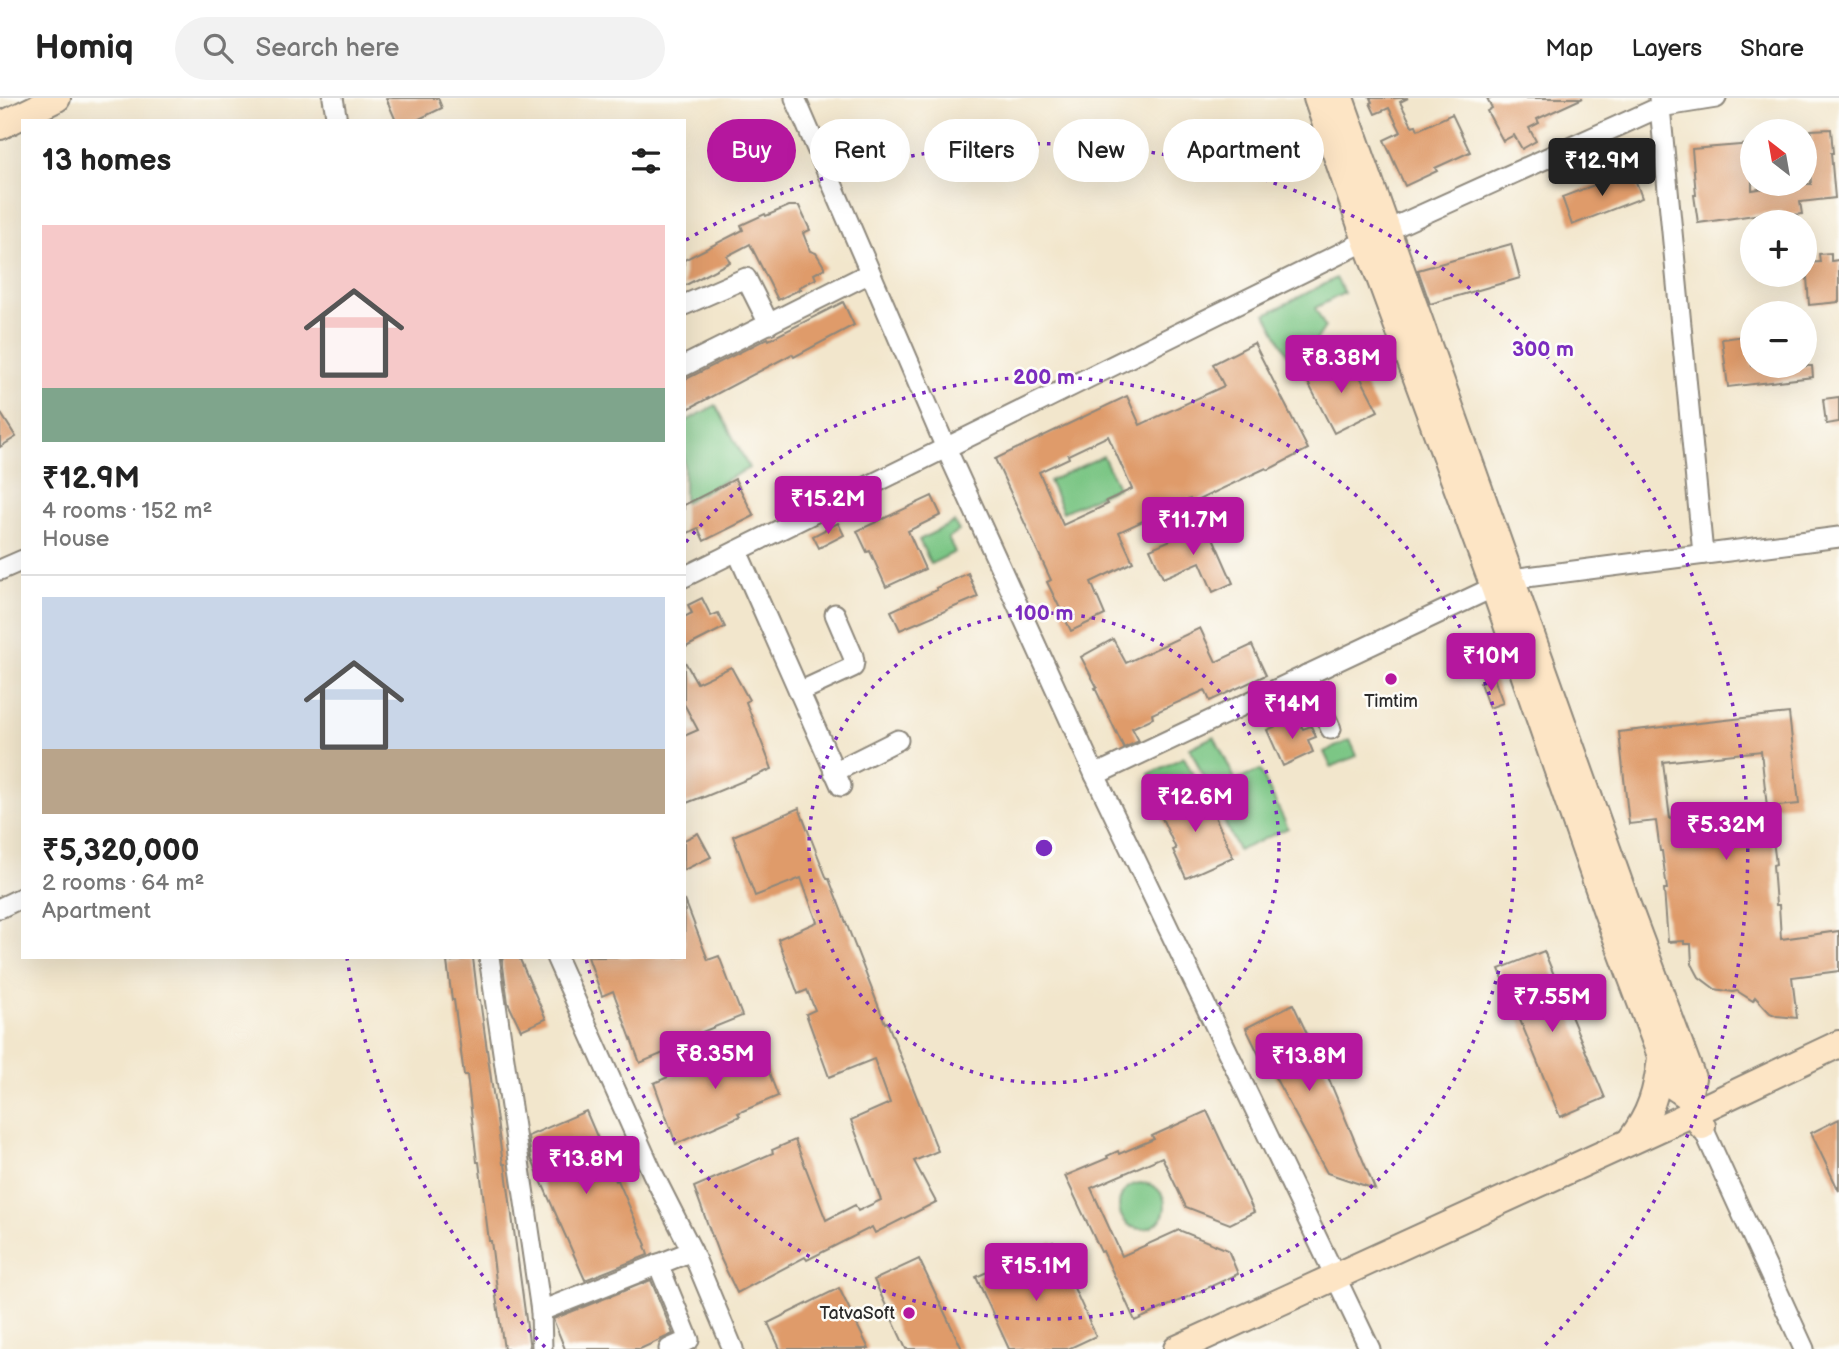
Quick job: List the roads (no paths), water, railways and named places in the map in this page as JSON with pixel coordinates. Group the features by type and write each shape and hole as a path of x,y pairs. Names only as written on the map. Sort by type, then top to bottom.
{"street":[{"path":"0,126 57,98"},
{"path":"333,98 337,119"},
{"path":"795,98 946,448 1095,775 1370,1349"},
{"path":"1317,98 1377,235 1502,583 1692,1078 1695,1111"},
{"path":"1340,98 1377,235"},
{"path":"686,576 1377,235 1660,102 1716,98"},
{"path":"1660,102 1703,554"},
{"path":"686,365 870,273"},
{"path":"686,304 746,278 769,324"},
{"path":"1095,775 1502,583 1839,537"},
{"path":"737,551 838,779 898,740"},
{"path":"0,570 21,561"},
{"path":"1502,583 1607,912 1672,1084 1695,1111 1804,1349"},
{"path":"799,692 853,667 853,656 835,614"},
{"path":"1306,675 1331,729"},
{"path":"1277,712 1315,695"},
{"path":"0,908 21,898"},
{"path":"490,959 541,1311 542,1349"},
{"path":"557,959 653,1174 692,1251 733,1349"},
{"path":"1212,1349 1630,1142 1839,1044"},
{"path":"1630,1142 1652,1104 1662,1056"},
{"path":"1177,1349 1340,1284 1695,1111 1839,1062"},
{"path":"541,1311 692,1251"},
{"path":"658,1264 689,1340 669,1349"}],"place":[{"name":"Timtim","path":"1391,679"},
{"name":"TatvaSoft","path":"909,1313"}]}
